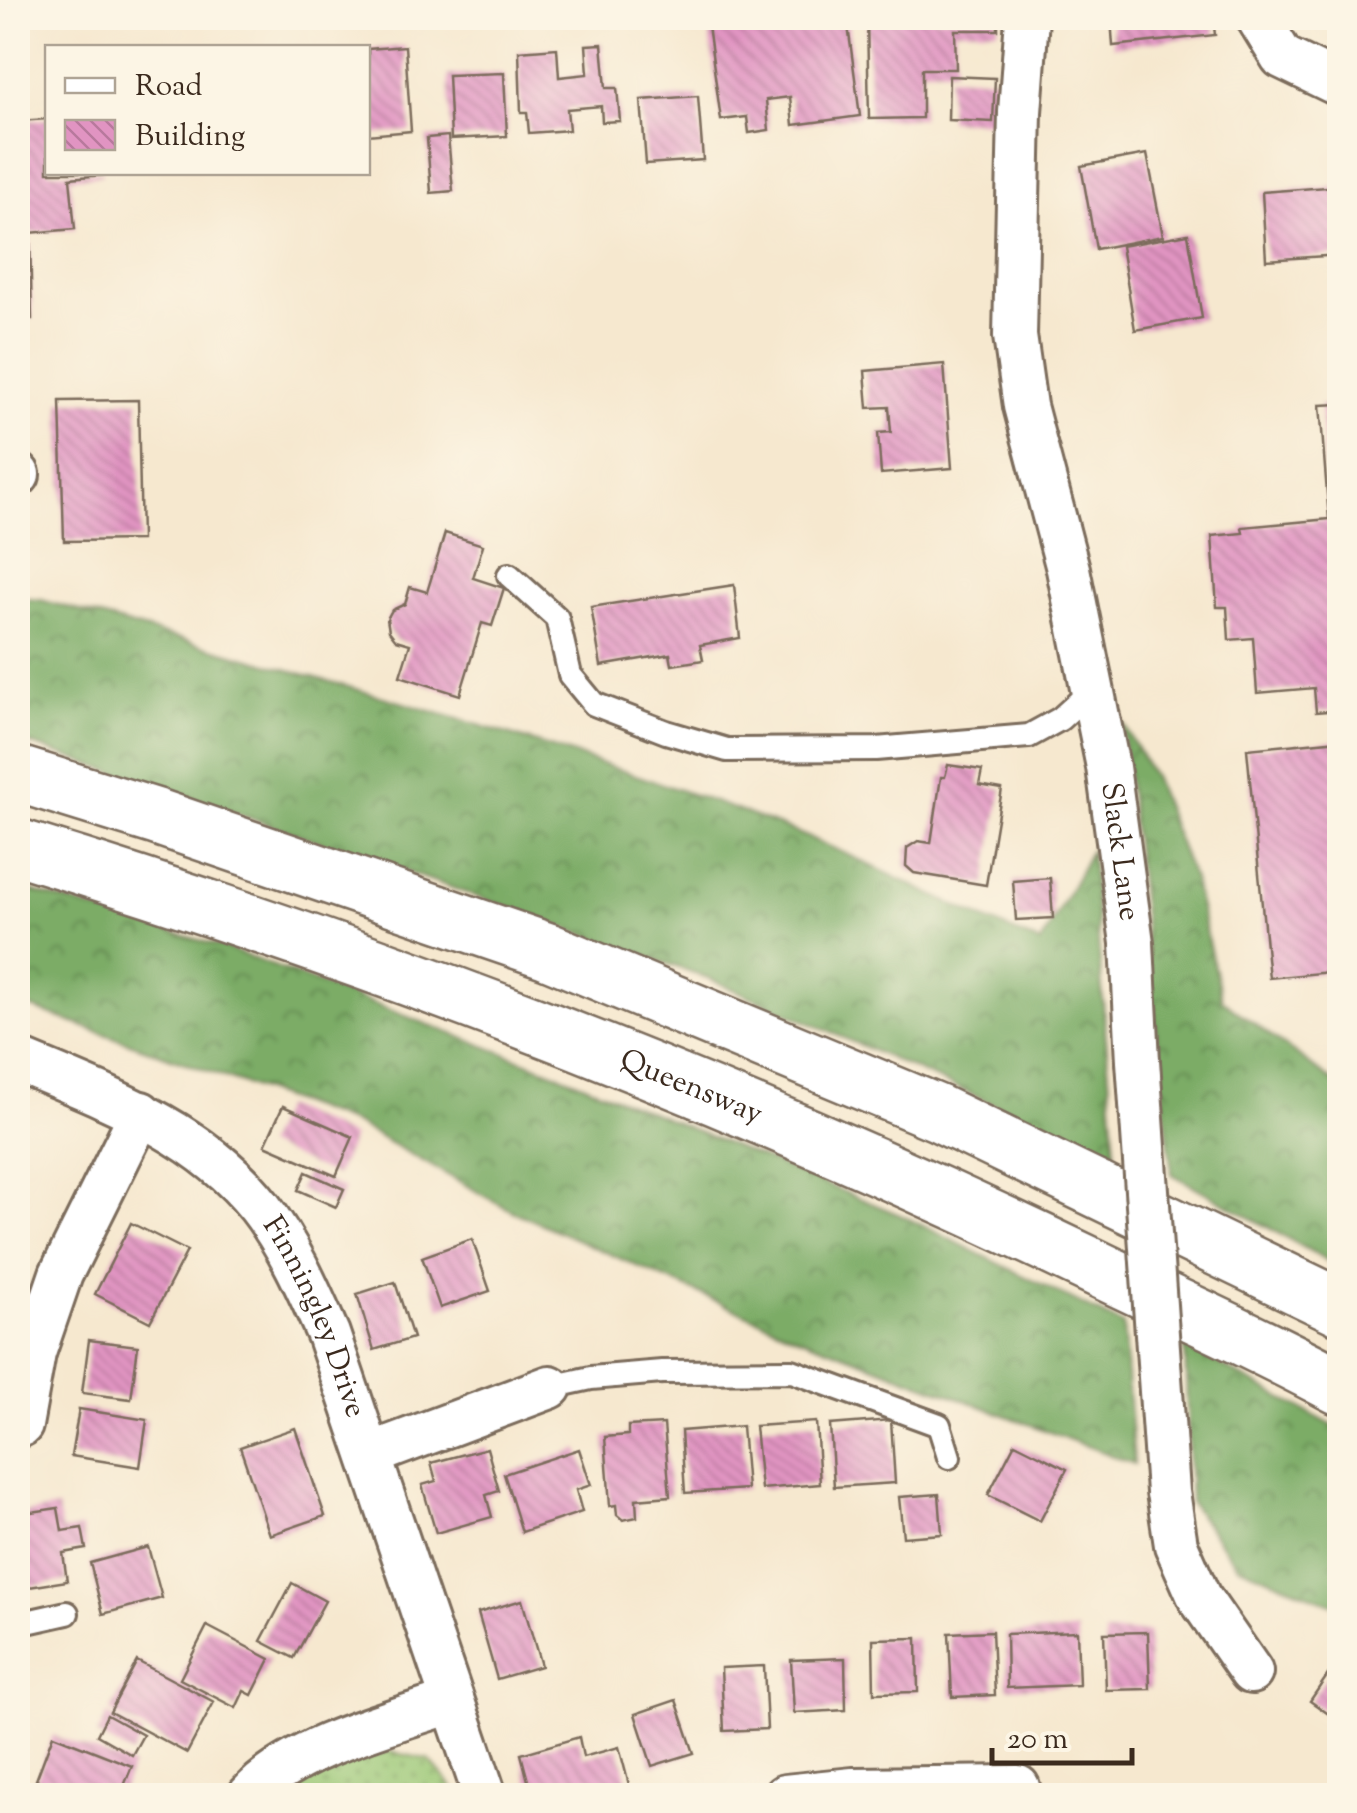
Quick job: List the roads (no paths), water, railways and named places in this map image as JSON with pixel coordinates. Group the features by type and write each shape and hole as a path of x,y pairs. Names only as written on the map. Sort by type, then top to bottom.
{"highway":[{"path":"18,774 157,817 548,951 938,1114 1340,1307"},
{"name":"Queensway","path":"18,847 142,885 525,1020 914,1180 1340,1388"}],"street":[{"name":"Slack Lane","path":"1027,18 1020,112 1016,336 1025,406 1068,569 1108,767 1132,943 1168,1492 1176,1545 1199,1597 1252,1672"},
{"path":"1258,18 1282,56 1340,85"},
{"name":"Finningley Drive","path":"18,1060 140,1114 188,1142 259,1206 316,1307 372,1454 485,1796"},
{"path":"21,1425 34,1353 61,1274 140,1114"},
{"path":"372,1454 550,1386"},
{"path":"249,1796 270,1776 294,1762 362,1732 451,1702"},
{"path":"785,1796 853,1789 1018,1787"}],"lane":[{"path":"510,575 557,618 570,675 594,704 727,750 876,749 1029,736 1060,719 1092,690"},
{"path":"550,1386 662,1372 792,1371 939,1425 949,1458"},
{"path":"18,1624 67,1612"}]}
